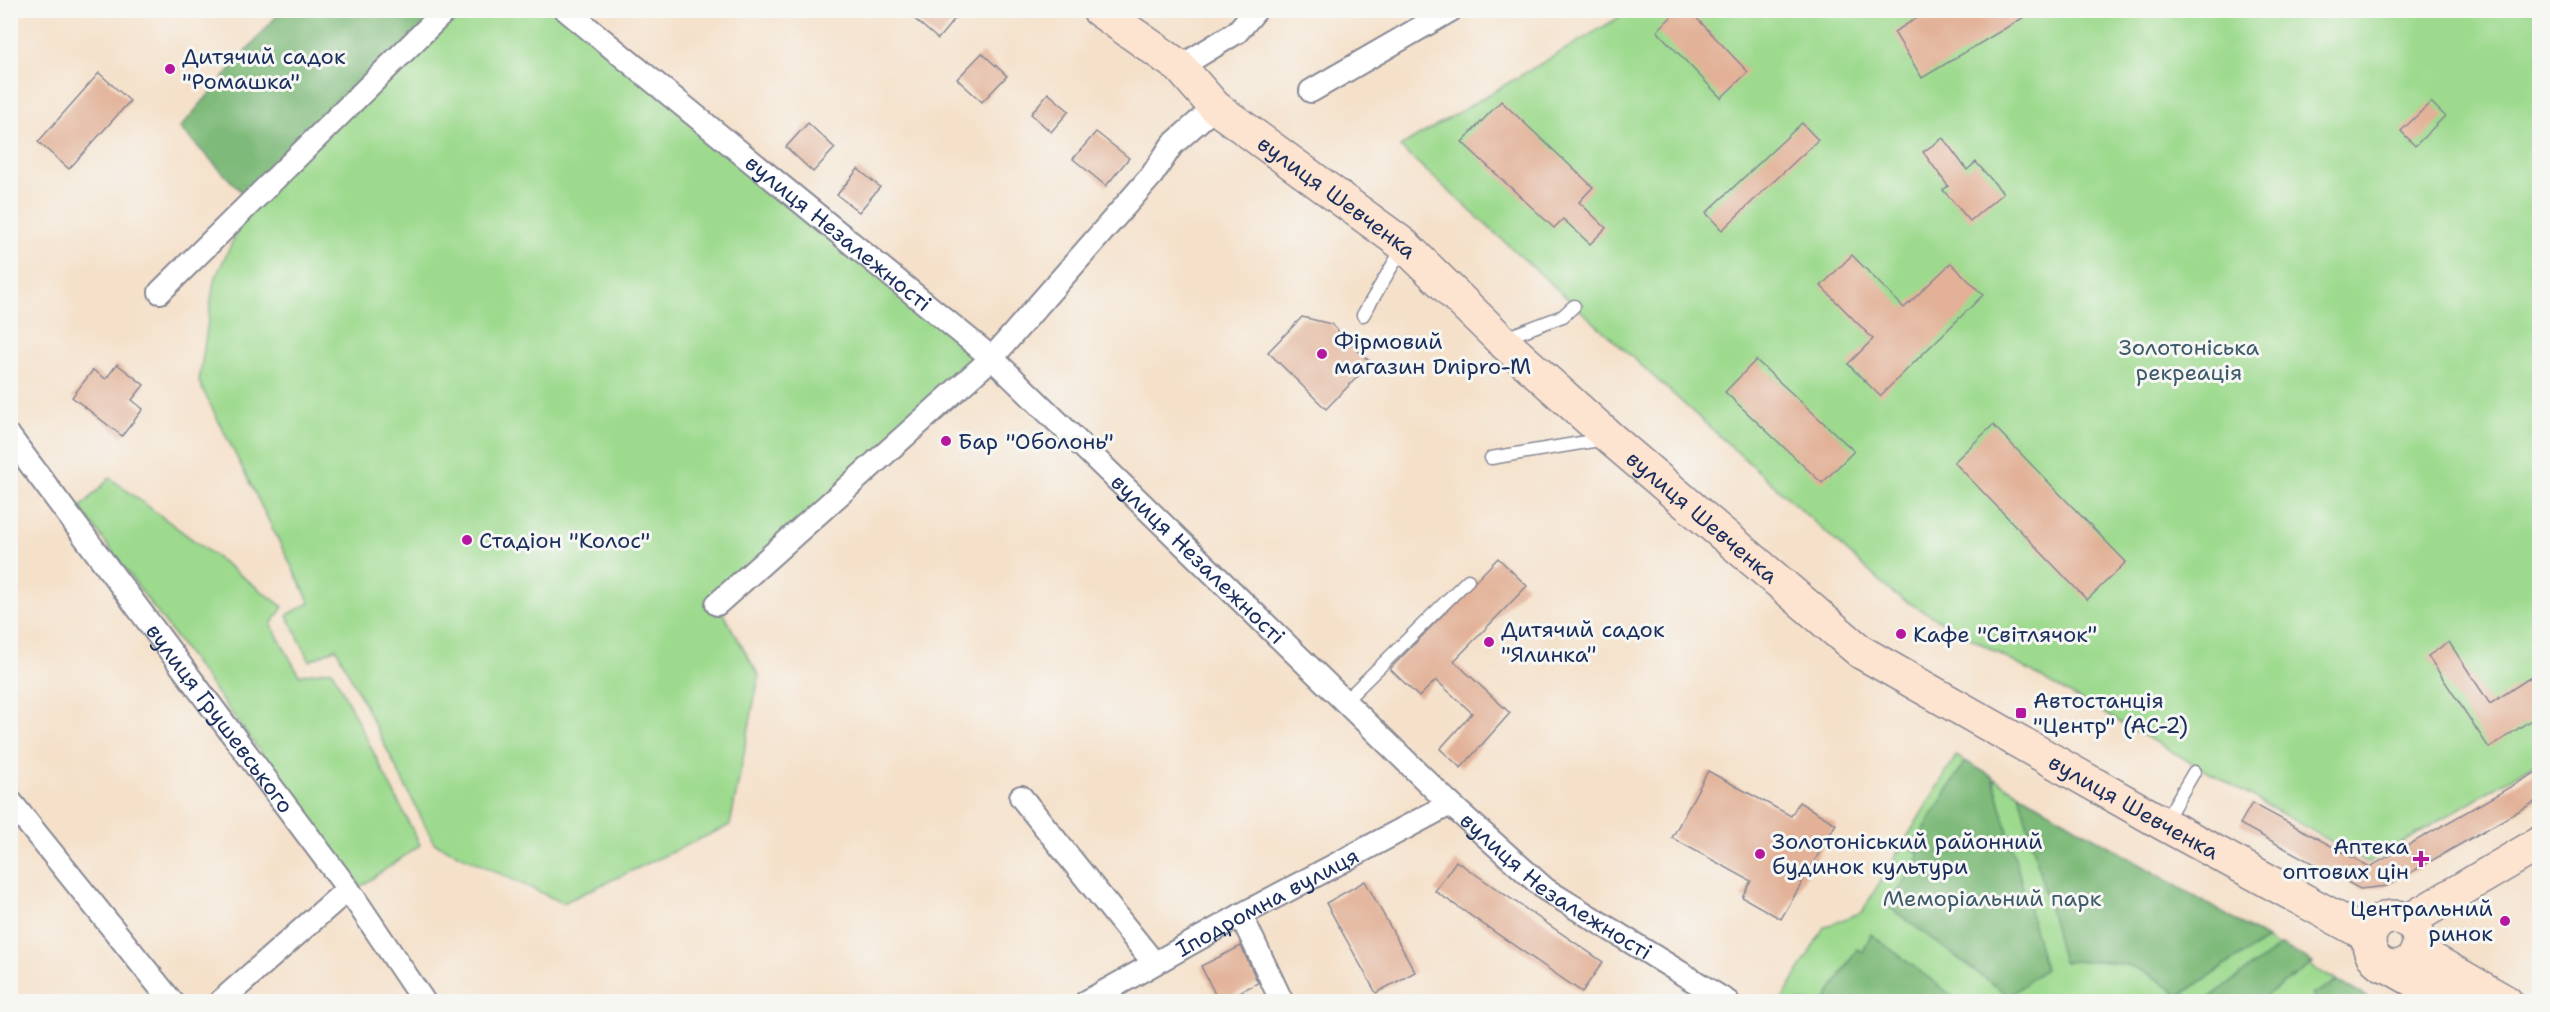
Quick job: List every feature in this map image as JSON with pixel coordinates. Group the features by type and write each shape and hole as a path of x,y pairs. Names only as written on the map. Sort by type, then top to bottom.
{"main road":[{"name":"вулиця Шевченка","path":"1099,10 1180,67 1215,107 1404,245 1501,340 1610,438 1861,652 2164,824 2369,936 2384,918 2401,918 2405,946"},
{"path":"2405,946 2540,843"},
{"path":"2405,946 2452,1002"},
{"path":"2405,946 2506,1002"}],"street":[{"path":"160,292 446,10"},
{"name":"вулиця Незалежності","path":"566,10 992,358 1450,804 1545,889 1728,1002"},
{"path":"1180,67 1237,32 1256,10"},
{"path":"1311,91 1451,10"},
{"path":"717,604 992,358 1152,175 1172,145 1215,107"},
{"name":"вулиця Грушевського","path":"10,437 348,889 424,1002"},
{"path":"1022,797 1154,963"},
{"path":"10,801 172,1002"},
{"name":"Іподромна вулиця","path":"1086,1002 1241,915 1450,804"},
{"path":"220,1002 348,889"},
{"path":"1241,915 1282,1002"}],"lane":[{"path":"1363,315 1404,245"},
{"path":"1501,340 1563,316 1574,306"},
{"path":"1491,458 1610,438"},
{"path":"1345,701 1468,580"},
{"path":"2164,824 2194,772"}],"green space":[{"path":"446,10 566,11 992,358 717,603 759,676 730,825 563,903 434,843 336,648 310,661 287,615 310,603 199,382 214,281 251,202"},
{"path":"281,11 445,11 251,202 180,128"},
{"name":"Золотоніська рекреація","path":"1630,11 2539,11 2539,761 2369,863 1895,595 1400,147"},
{"path":"110,478 283,607 271,624 299,675 332,670 420,845 360,887 80,508"},
{"name":"Меморіальний парк","path":"1956,756 2373,1001 1781,1002 1824,927 1862,912"},
{"path":"1965,761 1993,777 2045,969 2009,996 1889,907 1920,855 1912,849"},
{"path":"2019,793 2267,939 2179,996 2152,976 2126,965 2097,961 2063,962"},
{"path":"1871,934 1959,1001 1825,1001 1857,949 1863,952"},
{"path":"2282,945 2313,963 2258,1001 2205,1001"},
{"path":"2337,981 2373,1001 2316,1001 2312,995"}],"building":[{"path":"904,10 962,10 938,39"},
{"path":"1678,10 1689,10 1748,72 1721,98 1657,31"},
{"path":"1930,10 2036,10 1922,78 1894,32"},
{"path":"982,53 1007,76 982,102 957,79"},
{"path":"99,73 130,101 69,169 38,142"},
{"path":"1048,93 1069,111 1051,132 1031,114"},
{"path":"1501,101 1593,187 1579,202 1606,228 1590,244 1563,219 1554,228 1462,142"},
{"path":"2431,102 2445,116 2415,146 2401,131"},
{"path":"808,123 835,148 813,172 786,147"},
{"path":"1802,123 1818,140 1722,230 1706,213"},
{"path":"1096,132 1129,158 1106,186 1073,159"},
{"path":"1943,138 1967,170 1976,162 2003,193 1970,221 1943,190 1948,186 1923,152"},
{"path":"858,169 880,187 859,212 837,195"},
{"path":"1852,255 1904,308 1951,263 1983,295 1880,396 1848,364 1873,339 1821,286"},
{"path":"1302,317 1331,324 1371,363 1326,409 1268,352"},
{"path":"1756,360 1854,451 1822,483 1725,392"},
{"path":"117,364 144,385 132,400 143,409 122,436 72,397 93,370 106,379"},
{"path":"1993,425 2126,562 2087,600 1954,462"},
{"path":"1498,558 1527,586 1454,661 1510,713 1461,768 1440,749 1472,713 1436,680 1419,697 1390,669"},
{"path":"2449,642 2490,704 2540,671 2540,714 2489,748 2428,656"},
{"path":"2540,770 2540,799 2387,886 2360,889 2240,824 2252,803 2370,867"},
{"name":"Золотоніський районний будинок культури","path":"1708,771 1791,816 1799,802 1836,824 1781,919 1742,897 1751,881 1672,838"},
{"path":"1456,861 1603,962 1582,992 1435,891"},
{"path":"1365,881 1415,972 1376,993 1326,903"},
{"path":"1241,946 1258,983 1219,1002 1201,966"}],"place":[{"name":"Дитячий садок \"Ромашка\"","path":"170,69"},
{"name":"Фірмовий магазин Dnipro-M","path":"1322,354"},
{"name":"Бар \"Оболонь\"","path":"946,441"},
{"name":"Стадіон \"Колос\"","path":"467,540"},
{"name":"Кафе \"Світлячок\"","path":"1901,634"},
{"name":"Дитячий садок \"Ялинка\"","path":"1489,642"},
{"name":"Автостанція \"Центр\" (АС-2)","path":"2021,713"},
{"name":"Золотоніський районний будинок культури","path":"1760,854"},
{"name":"Аптека оптових цін","path":"2421,859"},
{"name":"Центральний ринок","path":"2505,921"}]}
